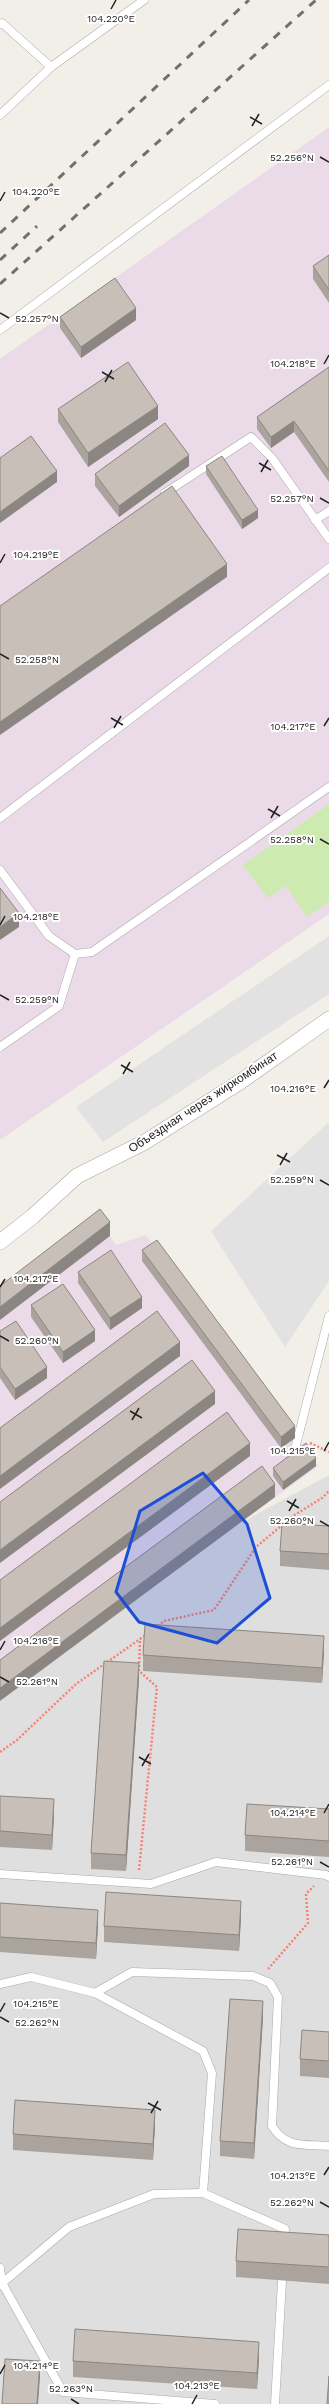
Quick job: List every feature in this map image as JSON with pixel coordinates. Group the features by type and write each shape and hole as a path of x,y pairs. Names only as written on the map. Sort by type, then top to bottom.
{"street":[{"name":"Объездная через жиркомбинат","path":"0,1242 32,1217 78,1176 145,1142 240,1082 329,1019"}],"lane":[{"path":"0,115 52,67 144,0"},
{"path":"1,23 52,67"},
{"path":"0,330 329,85"},
{"path":"158,498 251,437 272,458 329,539"},
{"path":"316,520 329,511"},
{"path":"0,818 329,568"},
{"path":"0,870 49,936 75,954 92,952 329,787"},
{"path":"0,1047 59,1006 75,954"},
{"path":"295,1449 329,1316"},
{"path":"0,1874 151,1884 216,1862 328,1876"},
{"path":"96,1993 132,1972 253,1976 270,1983 278,1997 272,2126 278,2136 289,2143 329,2146"},
{"path":"0,1984 30,1977 96,1993 203,2051 212,2074 203,2193"},
{"path":"1,2284 70,2227 154,2194 203,2193 285,2229 284,2248"},
{"path":"0,2268 1,2284 63,2392 215,2404"},
{"path":"275,2404 282,2280"}],"path":[{"path":"295,1449 311,1442 329,1452"},
{"path":"0,1752 17,1740 76,1684 164,1621 214,1610 256,1547 293,1516 322,1498 329,1491"},
{"path":"138,1883 157,1687 139,1671 140,1638"},
{"path":"260,1978 308,1923 306,1894 328,1876"}],"highlighted area":[{"path":"203,1473 247,1524 270,1598 217,1643 139,1622 116,1592 140,1511"}],"shaded area":[{"path":"329,127 329,914 0,1140 0,359"},
{"path":"329,936 329,994 103,1142 76,1107"},
{"path":"329,1122 329,1281 285,1347 211,1231"},
{"path":"146,1235 318,1466 0,1701 0,1299 110,1236 116,1245"},
{"path":"329,1475 329,2404 0,2404 0,1653"}],"green space":[{"path":"329,804 329,902 307,917 286,886 268,898 243,865"}],"building":[{"path":"329,255 329,290 313,266"},
{"path":"115,278 136,308 81,347 60,317"},
{"path":"128,362 158,406 88,453 58,409"},
{"path":"329,367 329,471 294,421 271,437 257,417"},
{"path":"165,423 189,455 119,506 95,474"},
{"path":"31,436 57,471 0,512 0,458"},
{"path":"222,456 258,510 242,520 206,466"},
{"path":"172,486 227,564 0,722 0,606"},
{"path":"0,888 19,913 0,927"},
{"path":"100,1209 110,1222 0,1307 0,1286"},
{"path":"157,1240 295,1426 281,1437 142,1250"},
{"path":"111,1250 142,1297 110,1318 78,1272"},
{"path":"63,1284 95,1330 63,1352 31,1305"},
{"path":"157,1311 180,1342 0,1476 0,1428"},
{"path":"16,1321 47,1367 15,1389 0,1367 0,1331"},
{"path":"192,1360 215,1391 0,1550 0,1502"},
{"path":"227,1412 250,1443 0,1628 0,1580"},
{"path":"306,1443 316,1458 283,1482 273,1468"},
{"path":"262,1466 275,1484 0,1688 0,1660"},
{"path":"282,1523 329,1526 329,1554 280,1551"},
{"path":"145,1624 324,1636 322,1668 143,1655"},
{"path":"104,1661 139,1663 126,1855 91,1853"},
{"path":"0,1796 54,1799 52,1835 0,1831"},
{"path":"247,1804 329,1809 329,1841 245,1835"},
{"path":"106,1892 241,1901 239,1935 104,1926"},
{"path":"0,1903 98,1910 96,1943 0,1937"},
{"path":"230,1999 263,2001 254,2143 220,2141"},
{"path":"302,2030 329,2032 329,2061 300,2059"},
{"path":"15,2100 155,2110 153,2144 13,2134"},
{"path":"238,2229 329,2235 329,2267 236,2261"},
{"path":"75,2329 259,2342 257,2373 73,2361"},
{"path":"5,2359 40,2361 37,2404 2,2404"},
{"path":"329,2376 329,2404 327,2404"}],"railway":[{"path":"0,233 249,0"},
{"path":"0,284 316,0"},
{"path":"0,260 37,226"}]}
